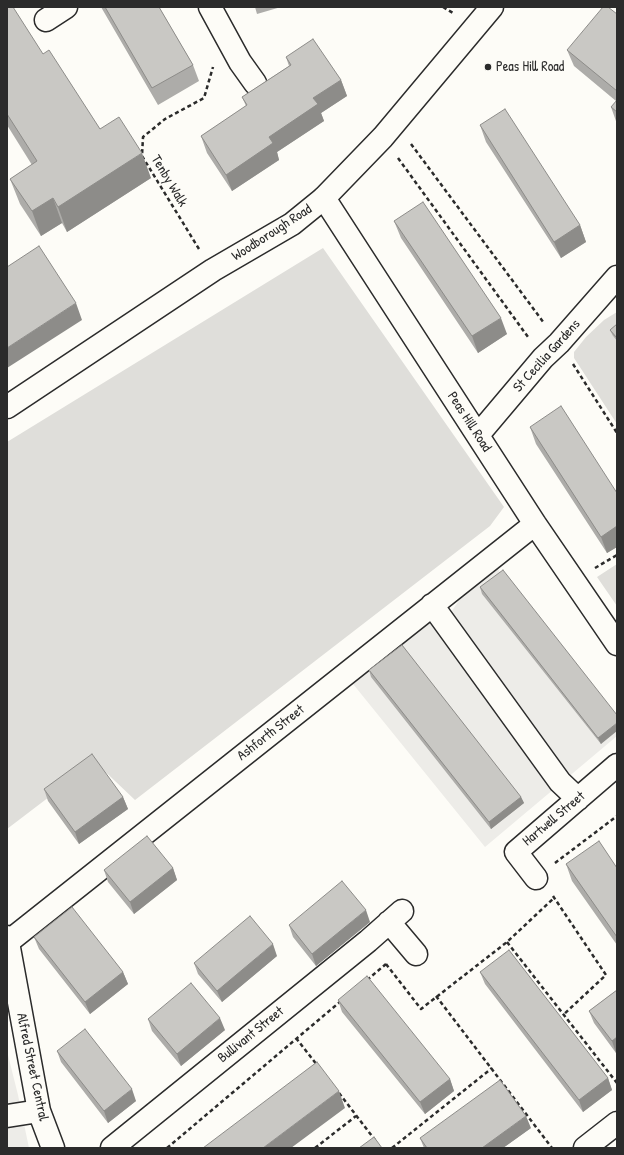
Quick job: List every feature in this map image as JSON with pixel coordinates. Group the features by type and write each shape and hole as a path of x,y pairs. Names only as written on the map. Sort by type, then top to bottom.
{"street":[{"path":"46,20 66,7"},
{"path":"210,7 240,62 254,83"},
{"name":"Woodborough Road","path":"7,407 212,270 292,224 324,198 389,130 492,7"},
{"name":"Peas Hill Road","path":"324,198 534,524 617,644"},
{"name":"St Cecilia Gardens","path":"478,435 543,358 559,343 617,277"},
{"name":"Ashforth Street","path":"7,940 534,524"},
{"path":"432,605 560,782 578,799"},
{"name":"Hartwell Street","path":"536,878 516,852 617,765"},
{"name":"Bullivant Street","path":"112,1148 368,941 395,917 416,954"},
{"name":"Alfred Street Central","path":"7,940 39,1111 53,1148"},
{"path":"7,1116 39,1111"},
{"path":"585,1148 617,1123"}],"path":[{"name":"Tenby Walk","path":"212,270 142,156 143,137 150,129 165,119 204,98 224,33"},
{"path":"389,130 559,343 617,433"},
{"path":"389,130 543,358"},
{"path":"606,562 617,555"},
{"path":"536,878 617,816"},
{"path":"362,984 386,964 421,1009 507,942 555,897 606,974 563,1015"},
{"path":"507,942 617,1083"},
{"path":"436,996 552,1148"},
{"path":"167,1148 344,998"},
{"path":"278,1013 319,1068"},
{"path":"392,1148 492,1068"},
{"path":"338,1092 377,1143"},
{"path":"315,1148 356,1116"}],"shaded area":[{"path":"323,248 504,507 490,526 135,800 95,762 7,829 7,442"},
{"path":"617,312 617,332 613,336 617,341 617,424 574,358 574,352 586,337 604,320"},
{"path":"617,564 617,606 597,577"},
{"path":"497,568 617,719 617,736 485,847 349,679 424,625 445,621 464,593"},
{"path":"7,1051 18,1095 29,1148 7,1148"}],"building":[{"path":"7,7 13,7 43,54 49,50 100,129 119,117 142,153 58,207 53,198 32,211 10,179 37,161 7,114"},
{"path":"105,7 159,7 193,65 152,88"},
{"path":"603,7 608,7 617,14 617,91 567,50"},
{"path":"313,39 341,80 313,98 318,104 269,137 273,143 226,175 201,136 247,105 242,97 291,65 286,57"},
{"path":"617,100 617,112 611,107"},
{"path":"505,109 580,225 554,242 480,125"},
{"path":"423,202 501,318 472,336 394,221"},
{"path":"39,246 76,303 7,348 7,267"},
{"path":"617,324 617,338 610,330"},
{"path":"561,406 617,493 617,526 601,537 530,427"},
{"path":"503,570 617,715 617,723 598,738 480,587"},
{"path":"402,645 521,797 489,822 369,670"},
{"path":"92,754 123,797 75,832 44,789"},
{"path":"147,836 173,868 130,902 104,870"},
{"path":"599,841 617,868 617,937 566,864"},
{"path":"342,881 366,910 312,954 289,925"},
{"path":"72,907 123,972 85,1002 34,937"},
{"path":"250,916 273,944 217,991 194,963"},
{"path":"509,950 608,1078 579,1100 480,972"},
{"path":"367,976 450,1079 420,1102 338,1000"},
{"path":"191,983 220,1018 177,1054 148,1019"},
{"path":"617,990 617,1037 612,1041 589,1011"},
{"path":"85,1029 132,1089 104,1111 57,1051"},
{"path":"317,1062 339,1091 263,1148 203,1148"},
{"path":"500,1080 526,1116 482,1148 427,1148 420,1138"},
{"path":"374,1137 382,1148 359,1148"}],"place":[{"name":"Peas Hill Road","path":"488,67"}]}
